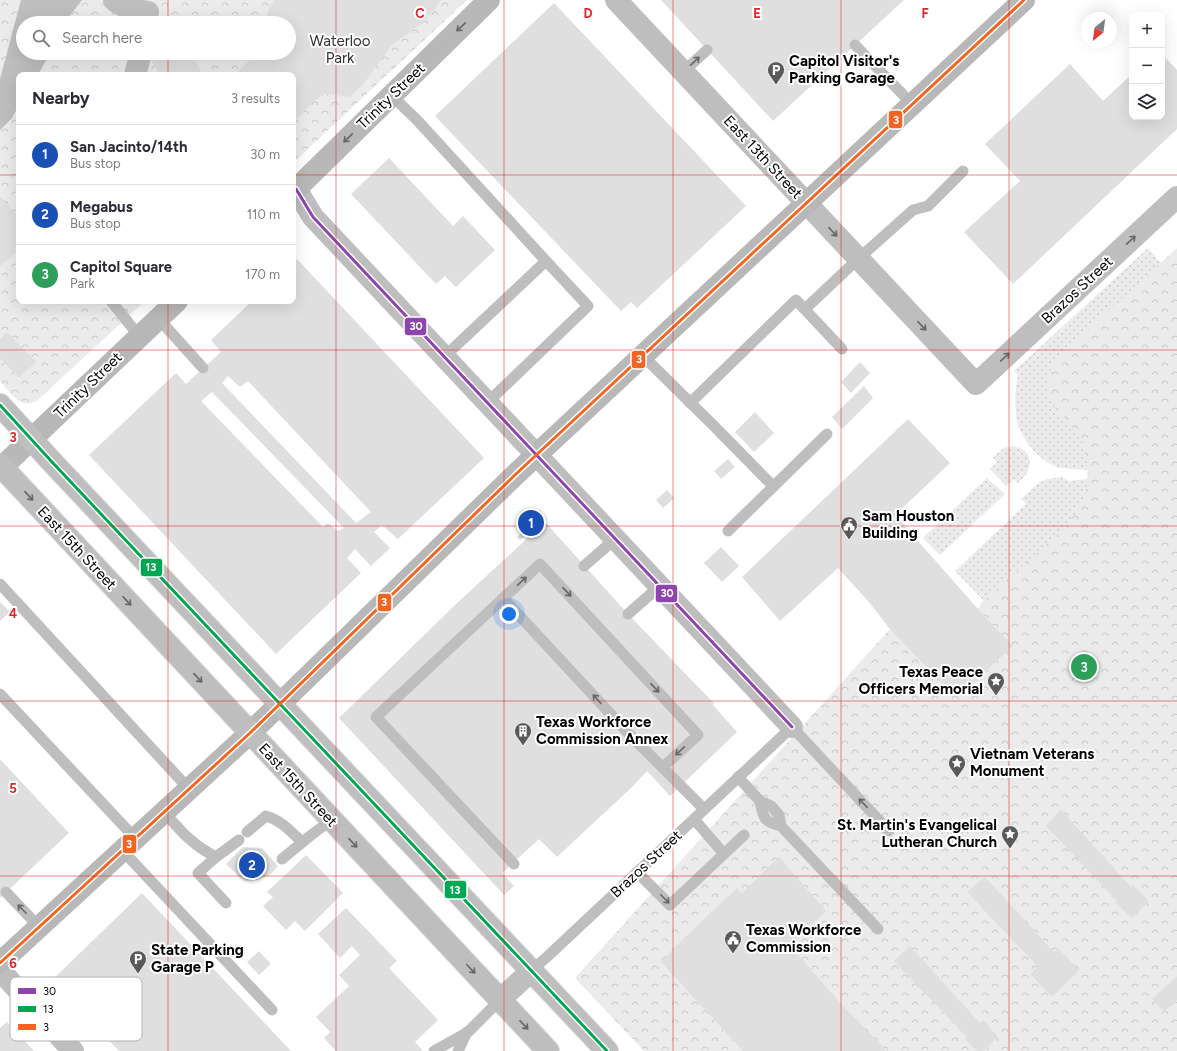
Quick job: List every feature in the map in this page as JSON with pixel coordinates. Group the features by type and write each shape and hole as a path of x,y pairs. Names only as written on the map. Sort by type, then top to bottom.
{"main road":[{"name":"Trinity Street","path":"296,188 489,0"},
{"path":"0,963 250,733 536,455 1024,0"},
{"name":"Trinity Street","path":"1,467 174,304"}],"street":[{"path":"114,0 132,9 148,12"},
{"name":"East 13th Street","path":"616,0 976,384"},
{"path":"136,72 140,60"},
{"path":"296,193 313,217 792,727"},
{"name":"Brazos Street","path":"976,384 1177,197"},
{"path":"0,405 607,1051"},
{"name":"East 15th Street","path":"1,467 548,1051"},
{"path":"0,970 10,981"},
{"name":"Brazos Street","path":"500,1000 531,970"},
{"path":"65,1041 74,1051"}],"lane":[{"path":"855,45 912,104"},
{"path":"683,72 707,50"},
{"path":"391,95 422,126 588,306 487,403"},
{"path":"805,309 912,210 928,206 963,171"},
{"path":"444,356 546,261"},
{"path":"690,403 796,300 842,349"},
{"path":"114,304 139,336"},
{"path":"158,318 203,368"},
{"path":"643,356 773,486"},
{"path":"728,531 827,434"},
{"path":"584,566 615,539"},
{"path":"514,864 376,717 540,564 698,735 663,767"},
{"path":"0,584 189,789"},
{"path":"628,614 660,586"},
{"path":"503,598 630,735 704,809"},
{"path":"0,694 272,1010"},
{"path":"792,727 889,831"},
{"name":"Brazos Street","path":"531,970 548,956 792,727"},
{"path":"738,777 760,801 762,815 770,824 781,826 878,929"},
{"path":"164,812 189,840 203,851 216,857"},
{"path":"247,832 266,816 279,821 302,842"},
{"path":"694,819 724,854"},
{"path":"282,859 331,820"},
{"path":"637,872 670,905 744,835"},
{"path":"226,903 198,873 238,840"},
{"path":"6,892 39,926"},
{"path":"434,1051 468,1032 500,1000"},
{"path":"458,1051 468,1032"}],"green space":[{"name":"Waterloo Park","path":"0,0 467,0 296,160 296,72 16,72 16,304 142,304 38,400 32,403 26,403 21,402 12,395 0,381"},
{"path":"1148,248 1170,274 1091,470 1061,468 1050,464 1038,455 1028,444 1018,425 1015,407 1018,375 1014,371"},
{"path":"1177,248 1177,1051 644,1051 575,978 890,629 951,693 968,689 1013,646 978,609 982,602 1059,533 1076,513 1085,495 1087,483 1088,467 1083,443 1067,420 1055,408 1048,393 1048,374 1058,357"},
{"path":"1011,446 1020,448 1027,453 1030,460 1030,465 1027,474 1018,483 1014,479 1006,486 990,469 997,462 993,457 1004,448"},
{"path":"1061,477 1069,481 1093,478 1046,664 955,571 1026,504 1021,499 1037,484 1047,479"},
{"path":"987,478 1005,494 940,555 923,538"}],"shaded area":[{"path":"21,0 82,0 69,16 17,16"},
{"path":"16,19 16,60 46,60 40,72 16,72 16,111 12,118 0,130 0,79"}],"building":[{"path":"274,0 441,0 425,21 391,46 361,87 349,97 322,94 296,119 296,72 237,72 250,60 296,60 296,16 267,16"},
{"name":"Capitol Visitor's Parking Garage","path":"661,0 904,0 773,121"},
{"path":"554,3 746,206 637,308 631,302 621,311 435,116"},
{"path":"1165,57 1177,70 1177,129 1013,284 964,232 1020,181 985,144 1070,64 1103,101 1129,77 1129,120 1165,120"},
{"path":"152,60 195,60 201,72 158,72"},
{"path":"389,158 453,226 463,216 495,250 456,287 445,276 436,284 351,194"},
{"path":"0,196 16,214 16,251 0,266"},
{"path":"297,259 484,458 398,539 382,525 374,532 390,548 371,566 355,549 347,558 361,573 276,654 89,455 176,373 186,384 221,352 211,340 249,304 296,304","holes":["228,376 240,387 248,381 371,512 356,523 222,383","212,392 344,528 338,531 328,523 323,527 201,401"]},
{"path":"7,332 36,362 19,378 0,358 0,339"},
{"path":"860,362 870,373 851,393 841,382"},
{"path":"864,386 873,398 842,429 832,417"},
{"path":"755,412 774,433 754,452 735,432"},
{"name":"Sam Houston Building","path":"908,419 950,463 895,515 978,609 1013,646 968,689 951,693 890,629 868,601 838,568 780,621 742,577"},
{"path":"728,459 735,467 721,479 714,471"},
{"path":"667,490 674,498 663,508 656,500"},
{"path":"545,522 628,614 714,703 713,705 737,732 670,796 647,771 631,788 557,857 539,839 502,873 514,886 504,895 339,718 454,606"},
{"path":"526,528 529,532 520,540 517,537"},
{"path":"721,547 739,566 722,582 704,563"},
{"path":"0,602 10,612 0,621"},
{"path":"0,759 69,833 0,898"},
{"path":"1061,810 1131,887 1133,885 1149,901 1132,918 1115,902 1117,901 1046,826"},
{"path":"243,847 262,848 278,866 269,875 258,880 245,881 226,864"},
{"path":"306,855 343,893 305,931 295,921 286,930 263,906 273,897 267,892"},
{"name":"Texas Workforce Commission","path":"779,857 826,911 790,946 844,1007 887,1051 743,1051 661,962 737,888 741,894"},
{"path":"985,877 1054,952 1058,948 1079,970 1052,997 1030,974 1038,967 967,892"},
{"name":"State Parking Garage P","path":"142,893 291,1051 119,1051 110,1041 142,1041 142,977 55,977"},
{"path":"346,908 397,961 389,968 438,1020 415,1042 423,1051 336,1051 324,1038 330,1032 316,1017 349,986 339,975 360,955 352,946 340,958 318,934"},
{"path":"910,946 980,1023 983,1020 998,1037 983,1051 977,1051 964,1038 966,1036 894,961"},
{"path":"259,951 271,964 259,975 247,962"},
{"path":"1177,976 1177,1000 1164,1012 1152,999"},
{"path":"7,1022 10,1025 10,1041 25,1041 34,1051 0,1051 0,1028"}],"transit line":[{"name":"3","path":"0,963 250,733 517,473 1024,0"},
{"name":"30","path":"296,189 313,217 792,727"},
{"name":"13","path":"0,405 607,1051"}],"place":[{"name":"Capitol Visitor's Parking Garage","path":"776,85"},
{"name":"San Jacinto/14th","path":"531,523"},
{"name":"Sam Houston Building","path":"849,540"},
{"name":"Capitol Square","path":"1084,667"},
{"name":"Texas Peace Officers Memorial","path":"996,696"},
{"name":"Texas Workforce Commission Annex","path":"523,746"},
{"name":"Vietnam Veterans Monument","path":"957,778"},
{"name":"St. Martin's Evangelical Lutheran Church","path":"1010,849"},
{"name":"Megabus","path":"252,865"},
{"name":"Texas Workforce Commission","path":"733,954"},
{"name":"State Parking Garage P","path":"138,974"}]}
